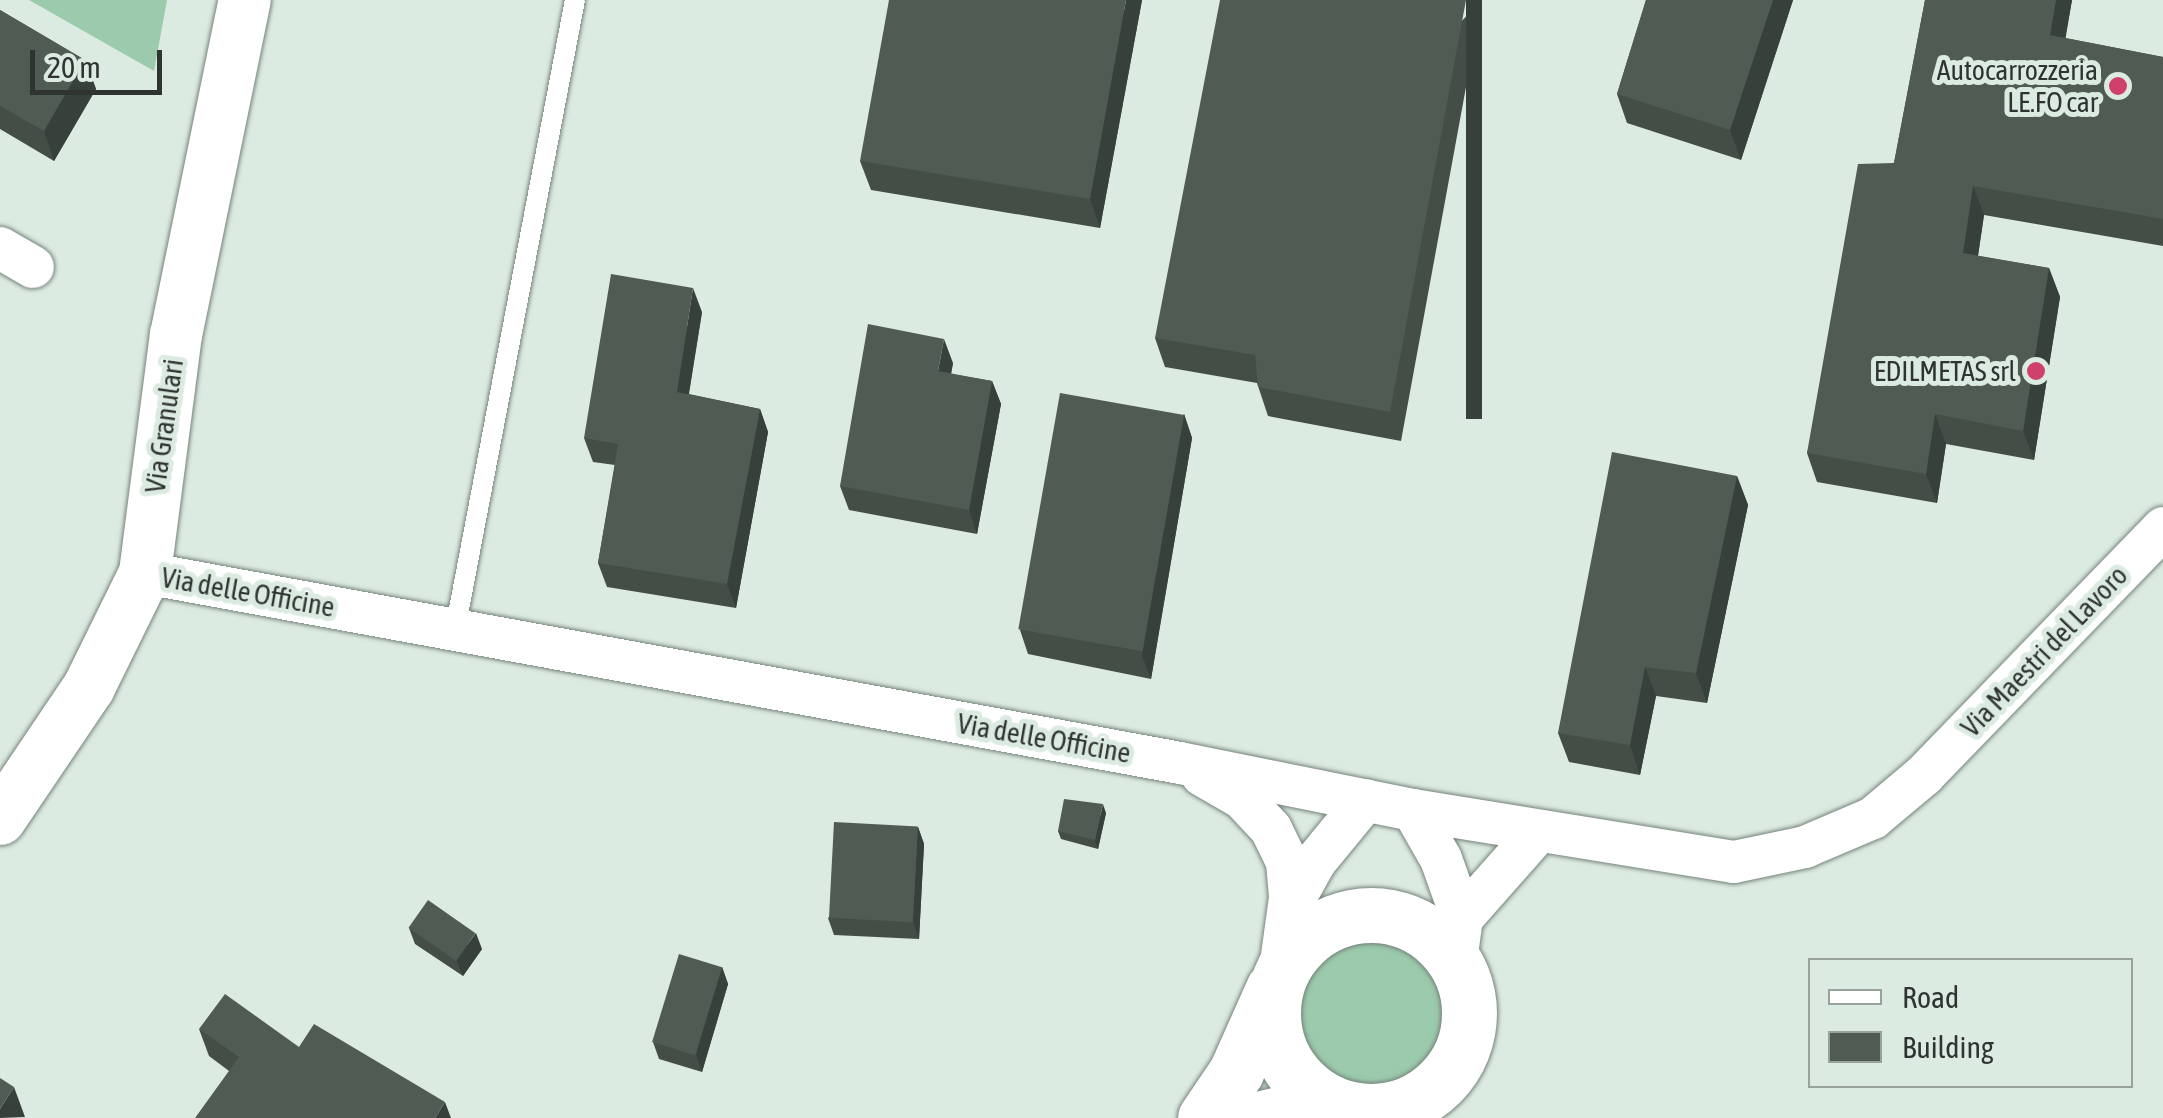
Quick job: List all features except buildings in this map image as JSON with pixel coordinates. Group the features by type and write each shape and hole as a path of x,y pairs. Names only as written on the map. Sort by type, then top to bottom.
{"main road":[{"path":"1204,1118 1236,1072 1294,950 1318,929 1362,915 1408,921 1435,937 1459,939 1471,1018 1465,1046 1445,1096 1426,1096 1396,1109 1262,1118"},
{"path":"1278,977 1272,1006 1275,1036 1286,1063 1305,1086 1337,1110"}],"street":[{"name":"Via Granulari","path":"0,818 89,687 144,573 176,335 245,0"},
{"name":"Via Maestri del Lavoro","path":"1924,774 2163,528"},
{"name":"Via delle Officine","path":"144,573 1180,763 1413,810 1734,862 1805,847 1872,818 1924,774"},
{"path":"1180,763 1242,798 1272,828 1287,862 1288,912 1278,977"},
{"path":"1288,912 1315,862 1366,800"},
{"path":"1413,810 1440,859 1459,939"},
{"path":"1459,939 1538,832"}],"lane":[{"path":"455,630 576,0"}],"green space":[{"path":"29,0 167,0 154,71"},
{"path":"1372,935 1402,941 1427,958 1444,983 1450,1013 1444,1043 1427,1068 1402,1085 1372,1091 1342,1085 1317,1068 1300,1043 1294,1013 1300,983 1317,958 1342,941"}],"place":[{"name":"Autocarrozzeria LE.FO car","path":"2118,86"},
{"name":"EDILMETAS srl","path":"2036,371"}]}
